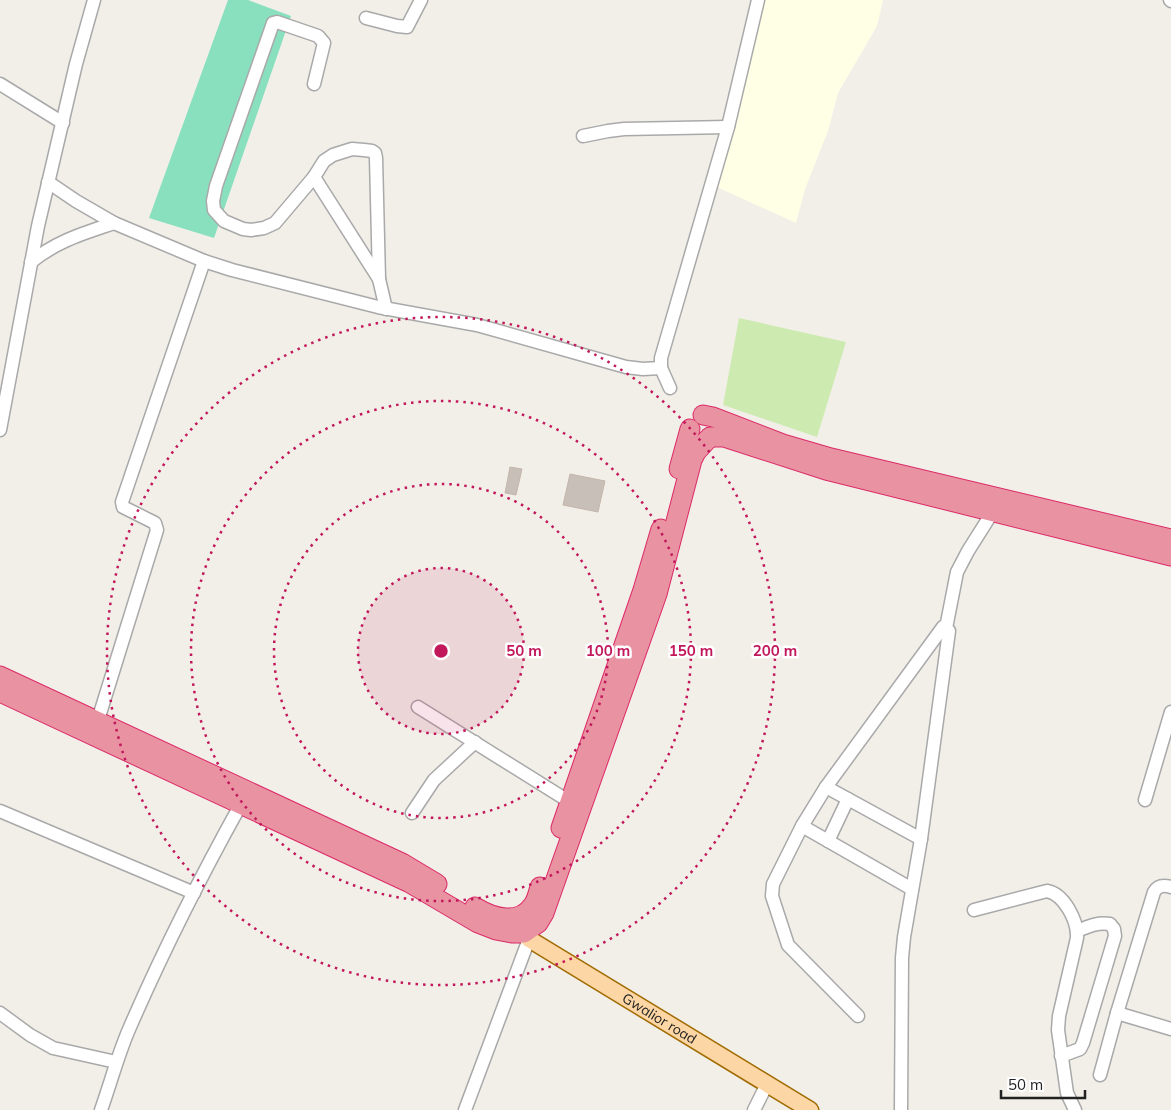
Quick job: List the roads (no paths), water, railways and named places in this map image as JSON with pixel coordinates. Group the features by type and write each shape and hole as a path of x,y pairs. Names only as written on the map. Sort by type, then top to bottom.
{"highway":[{"path":"696,422 713,417 784,444 831,458 1171,539"},
{"path":"524,930 527,912 535,903 643,590 696,422"},
{"path":"696,422 696,439 724,437 826,470 1171,556"},
{"path":"0,692 410,883 478,923 496,930 512,933 524,930 538,923 544,913 657,594 692,460 696,452 709,438"},
{"path":"0,676 402,863 484,913 505,918 524,930"}],"main road":[{"name":"Gwalior road","path":"524,930 810,1110"}],"street":[{"path":"0,430 48,182 76,64 94,0"},
{"path":"366,18 407,27 420,0"},
{"path":"670,388 661,368 661,358 728,127 758,0"},
{"path":"314,84 324,40 318,36 278,22 273,23 216,186 212,201 214,210 230,225 251,230 264,228 275,222 314,177 324,161 336,153 352,149 372,151 375,154 379,279 386,309"},
{"path":"0,84 63,123"},
{"path":"583,136 624,129 728,127"},
{"path":"314,177 379,279"},
{"path":"48,182 114,224 204,261 232,270 386,309 477,325 626,367 643,369 661,368"},
{"path":"31,262 46,250 68,238 114,224"},
{"path":"98,720 157,530 155,523 123,507 122,502 204,261"},
{"path":"901,1110 902,958 949,631 946,628 957,572 992,512"},
{"path":"858,1016 788,945 772,896 772,889 776,875 802,826 826,787 940,629 943,626 946,628"},
{"path":"418,706 570,802"},
{"path":"1145,800 1171,712"},
{"path":"412,813 434,780 475,742"},
{"path":"826,787 920,839"},
{"path":"828,841 848,799"},
{"path":"101,1110 116,1062 130,1027 194,893 241,804"},
{"path":"0,811 194,893"},
{"path":"802,826 912,889"},
{"path":"1100,1075 1154,892 1161,886 1171,887"},
{"path":"974,910 1038,892 1052,892 1061,899 1070,913 1078,931 1070,974 1059,1016 1058,1030 1067,1093 1075,1110"},
{"path":"1061,1056 1080,1049 1083,1043 1115,936 1114,929 1110,924 1103,923 1094,924 1078,931"},
{"path":"464,1110 524,930"},
{"path":"0,1013 30,1035 53,1048 116,1062"},
{"path":"1117,1013 1171,1029"},
{"path":"754,1110 767,1084"}]}
